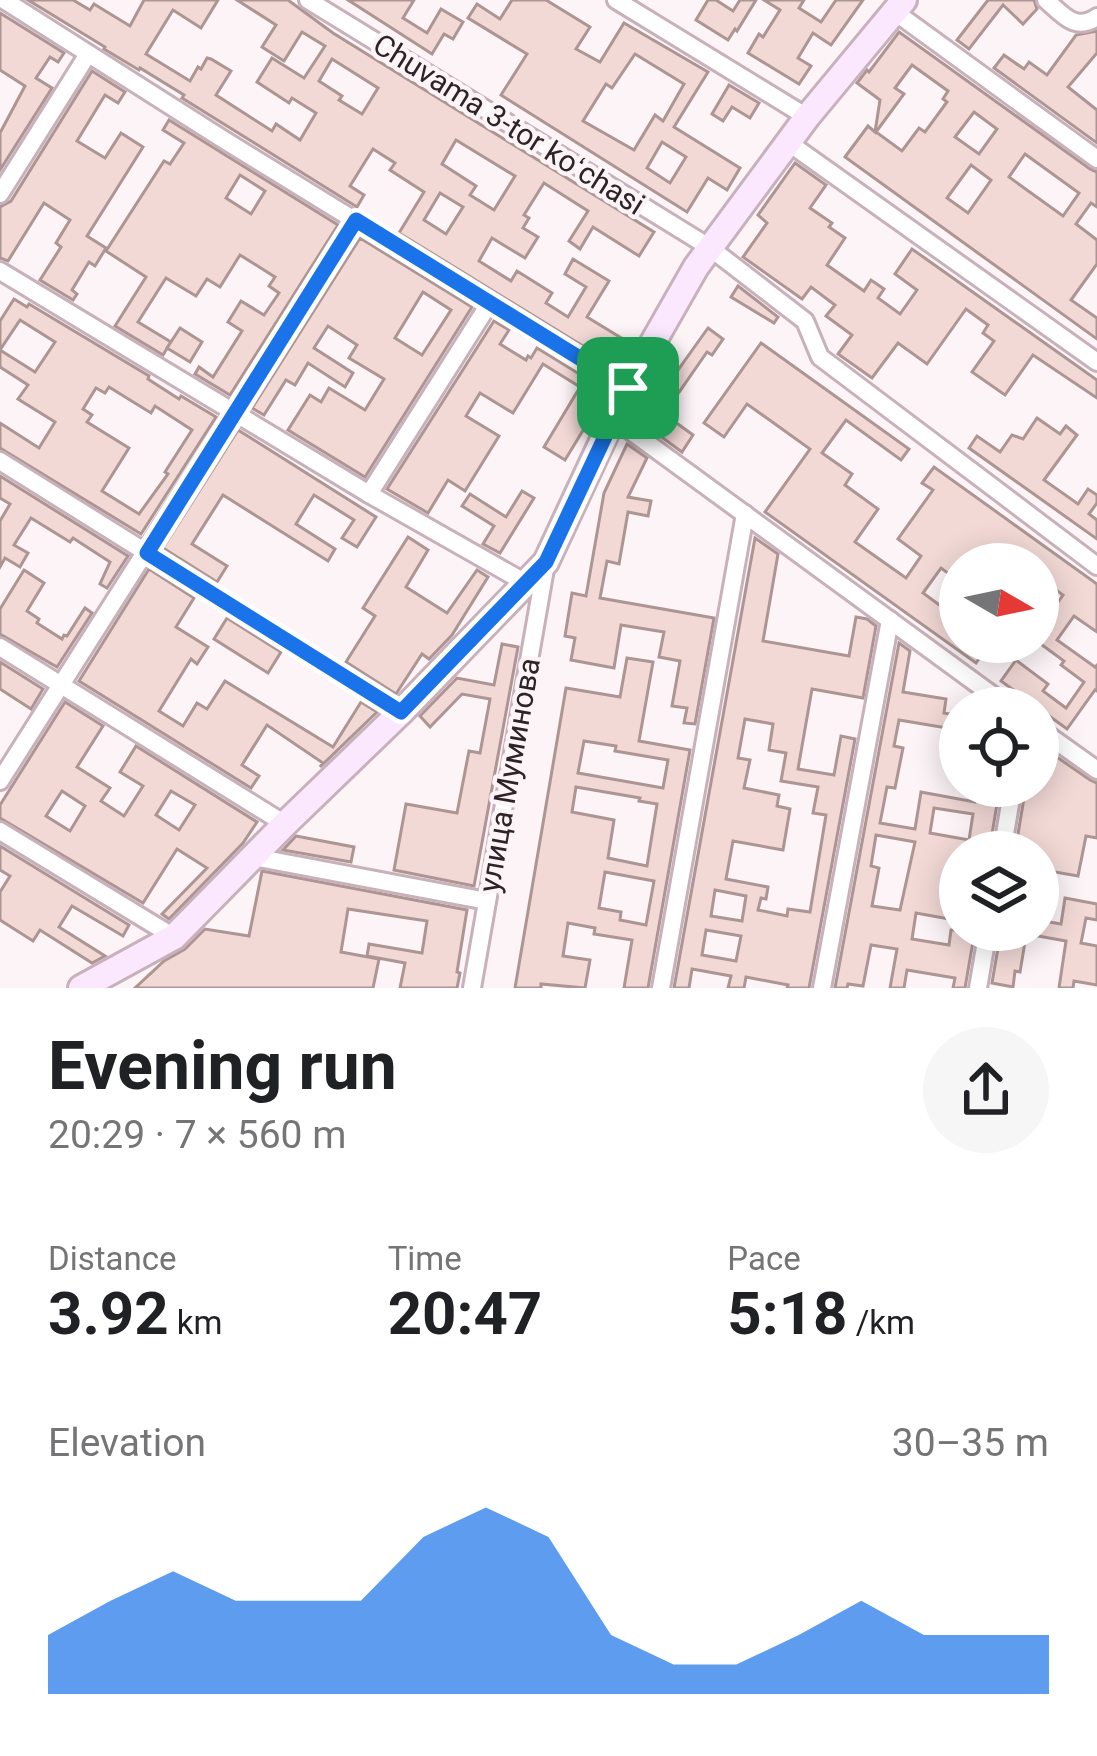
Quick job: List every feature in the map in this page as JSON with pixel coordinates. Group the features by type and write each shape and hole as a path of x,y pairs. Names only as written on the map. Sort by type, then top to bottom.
{"street":[{"path":"4,0 628,388"},
{"name":"Chuvama 3-tor koʻchasi","path":"308,0 709,248 805,321 820,357 1097,566"},
{"path":"616,0 807,117"},
{"path":"1046,0 1078,24 1097,16"},
{"path":"92,985 174,937 546,562 628,388 709,248 807,117 899,6 1097,159"},
{"path":"0,194 88,54"},
{"path":"788,143 1097,362"},
{"path":"0,781 356,220"},
{"path":"0,272 526,583"},
{"path":"369,494 489,304"},
{"path":"613,418 981,687"},
{"path":"0,461 401,712"},
{"path":"661,988 745,514"},
{"name":"улица Муминова","path":"472,988 546,562"},
{"path":"823,988 890,620"},
{"path":"0,647 285,824"},
{"path":"1059,743 1097,770"},
{"path":"0,831 174,937"},
{"path":"254,856 487,901"},
{"path":"978,988 984,951"}],"building":[{"path":"28,0 73,0 90,10 94,4 130,26 144,0 218,0 201,28 173,10 146,54 190,81 198,67 211,59 231,71 216,95 272,131 276,124 300,140 316,113 292,98 289,103 257,82 272,58 304,78 325,46 302,32 284,61 262,47 276,25 237,0 288,0 333,33 654,232 639,256 593,227 580,249 569,241 588,211 544,183 524,215 529,218 523,228 538,237 525,258 492,238 479,261 511,281 517,271 552,293 546,303 568,317 586,287 565,274 573,259 609,281 587,317 623,339 609,362 399,233 424,192 390,170 395,163 373,149 350,186 364,195 357,207","holes":["332,59 378,88 362,114 319,81","456,140 515,176 494,210 470,195 476,186 442,164","440,193 463,207 446,234 424,220"]},
{"path":"348,0 414,0 403,18 427,33 441,9 463,22 453,39 444,34 432,54"},
{"path":"512,0 546,0 590,27 576,49 600,62 624,23 708,72 674,127 740,168 727,190 708,178 687,212 501,95 527,54 468,18 477,4 500,19","holes":["635,54 684,84 663,121 655,115 634,150 583,121 606,84 612,88","662,142 686,157 670,183 647,168"]},
{"path":"708,0 733,11 740,0 756,0 728,40 696,20"},
{"path":"764,0 804,0 799,8 821,22 836,0 863,0 831,45 813,33 798,58 811,66 799,84 748,53 780,10"},
{"path":"988,0 1034,0 1037,9 1023,24 1003,5 969,49 957,40"},
{"path":"0,13 64,53 58,62 50,57 36,78 52,88 0,170 0,133 25,86 0,70"},
{"path":"1097,31 1097,53 1068,87 1097,110 1097,143 994,68 1004,55 1024,69 1029,62 1047,75 1076,35"},
{"path":"899,32 1097,172 1097,207 1091,203 1076,224 1097,240 1097,264 1071,300 1097,318 1097,339 845,157 868,126 875,132 880,100 857,83","holes":["912,65 948,91 943,99 947,102 925,132 919,128 902,151 876,132 904,94 895,88","974,112 997,129 979,154 955,137","1025,154 1079,193 1063,216 1009,177","971,165 991,180 968,213 947,198"]},
{"path":"92,71 125,92 118,103 105,95 77,141 105,158 121,133 143,147 87,236 106,248 95,266 89,262 72,290 77,294 73,300 40,280 61,247 56,243 70,220 44,203 8,261 0,258 0,207 11,201"},
{"path":"729,85 759,103 750,118 732,107 723,121 712,114"},
{"path":"169,120 338,225 230,395 195,374 199,367 213,377 242,331 228,322 241,301 264,315 279,293 269,286 275,277 240,255 220,287 207,279 196,296 166,278 138,322 171,342 163,355 115,326 146,277 106,251 164,161 170,164 184,143 163,130","holes":["240,175 265,191 251,214 226,198"]},
{"path":"795,163 826,185 810,208 845,238 827,265 864,291 871,280 884,289 878,298 900,314 917,290 895,274 912,249 1097,380 1097,398 1033,355 1005,395 972,372 994,341 983,333 988,325 966,309 927,364 898,343 872,378 838,354 852,335 826,316 835,305 811,287 802,299 743,257 767,223 758,215"},
{"path":"360,238 472,307 365,477 288,430 310,395 321,402 329,388 365,410 384,379 349,358 357,345 328,326 314,348 353,373 345,387 308,363 295,385 286,380 264,415 252,408","holes":["423,292 451,310 422,355 395,338"]},
{"path":"738,286 778,317 774,323 731,297"},
{"path":"14,299 29,304 179,399 216,417 141,534 0,448 0,423 39,448 55,422 18,399 28,385 0,367 0,350 0,321","holes":["20,320 55,342 35,372 0,350","109,387 151,413 155,406 192,430 139,514 102,491 129,448 87,422 92,415 83,409 96,388 105,393"]},
{"path":"494,321 509,330 500,344 526,360 537,348 607,391 565,460 544,447 580,387 543,364 513,413 480,393 466,416 499,436 465,491 448,480 428,513 387,489"},
{"path":"180,328 202,342 190,362 167,348"},
{"path":"708,328 723,339 712,355 707,352 664,414 693,435 682,452 641,422"},
{"path":"761,343 909,449 901,460 846,420 822,453 852,474 845,485 878,509 855,542 906,578 921,556 898,539 933,490 922,483 934,467 1040,543 939,543 939,571 923,593 939,605 939,637 765,512 810,449 747,404 724,437 704,423"},
{"path":"1037,418 1060,434 1066,426 1077,435 1044,480 1078,504 1088,489 1097,495 1089,514 1097,520 1097,539 969,448 977,436 1000,452 1012,435 1023,439"},
{"path":"238,430 376,517 357,547 342,538 354,520 314,495 296,524 335,549 328,561 223,495 192,544 227,566 217,582 163,548"},
{"path":"627,444 647,458 628,497 651,501 648,516 628,512 619,564 607,561 600,598 714,618 695,724 684,723 687,708 672,706 680,661 659,657 664,632 621,625 614,668 571,660 575,638 565,636 572,593 586,596 604,493"},
{"path":"0,476 128,556 107,588 100,584 110,562 31,518 14,545 28,553 20,567 5,558 0,567 0,521 10,504 0,498"},
{"path":"522,491 534,498 500,553 483,544 494,526 462,506 470,494 506,517"},
{"path":"408,537 428,550 406,587 447,613 477,570 488,577 452,635 429,659 422,654 396,694 346,662 375,616 363,608"},
{"path":"755,538 778,554 763,641 849,656 856,617 876,626 863,698 812,689 798,769 834,775 841,736 855,739 809,988 787,988 746,977 744,988 728,988 731,976 692,969 689,988 674,988","holes":["745,719 773,724 769,750 786,753 781,781 818,787 813,813 826,815 810,912 788,909 787,916 758,910 768,887 726,879 733,841 783,850 790,809 777,806 779,795 744,788 750,760 738,758","715,890 746,896 742,921 711,916","706,930 741,936 736,961 702,955"]},
{"path":"1059,557 1097,584 1097,632 1074,616 1059,637 1063,595 1059,592"},
{"path":"149,569 194,598 176,627 208,647 197,664 191,659 159,711 183,726 197,703 207,709 225,681 333,747 361,702 377,712 320,767 323,763 267,725 242,765 259,776 251,788 79,681"},
{"path":"24,570 44,583 27,611 62,639 85,608 92,613 57,667 0,634 0,609"},
{"path":"227,618 281,652 268,673 214,639"},
{"path":"1059,641 1097,665 1097,691 1067,729 1059,723 1059,703 1066,708 1084,682 1061,665 1064,661 1059,657"},
{"path":"899,643 910,651 903,692 939,698 939,727 899,720 894,746 903,748 895,788 887,787 880,823 915,829 921,792 939,795 939,807 996,807 992,831 970,831 973,814 934,808 930,833 939,835 939,917 916,913 912,939 939,943 939,951 971,951 965,988 953,988 955,978 907,970 904,988 890,988 897,949 871,945 863,986 848,984 835,988","holes":["876,835 915,842 900,910 872,906 879,868 871,866"]},
{"path":"502,644 518,647 474,886 394,870 406,804 457,813 469,751 480,753 490,699 462,694 430,727 420,716 457,678 494,685"},
{"path":"627,658 653,662 639,741 690,750 648,988 624,988 632,940 594,934 595,928 568,923 563,956 590,960 585,988 541,984 541,988 515,988 566,688 620,697","holes":["584,741 668,760 663,788 578,773","576,787 657,804 647,866 608,858 614,820 572,812","605,872 654,881 646,925 620,920 621,912 599,908"]},
{"path":"0,662 43,689 31,709 0,689"},
{"path":"1014,663 1020,663 1048,684 1009,687 1001,681"},
{"path":"65,702 103,726 77,767 110,788 101,801 124,816 143,786 120,772 136,746 257,822 243,843 169,919 162,914 207,868 177,849 143,903 0,818 0,805","holes":["62,791 85,806 70,831 46,816","171,791 195,805 179,830 156,815"]},
{"path":"1059,759 1097,783 1097,838 1086,836 1078,876 1059,873 1059,831 1018,831 1022,807 1059,807"},
{"path":"296,836 354,847 351,862 283,850"},
{"path":"0,846 129,925 123,936 72,906 59,927 105,956 92,963 40,930 33,941 0,920 0,892 10,876 0,870"},
{"path":"262,871 467,910 457,988 400,988 405,963 367,956 369,944 422,953 427,921 348,909 341,952 379,959 373,988 135,988 205,929 249,936"},
{"path":"1065,898 1097,904 1097,920 1086,918 1081,943 1097,946 1097,985 1074,981 1073,988 1059,988 1066,941 1059,940"},
{"path":"997,951 1024,951 1013,987 992,983"}],"route":[{"path":"356,220 628,388 546,562 401,712 147,553 356,220"}]}
